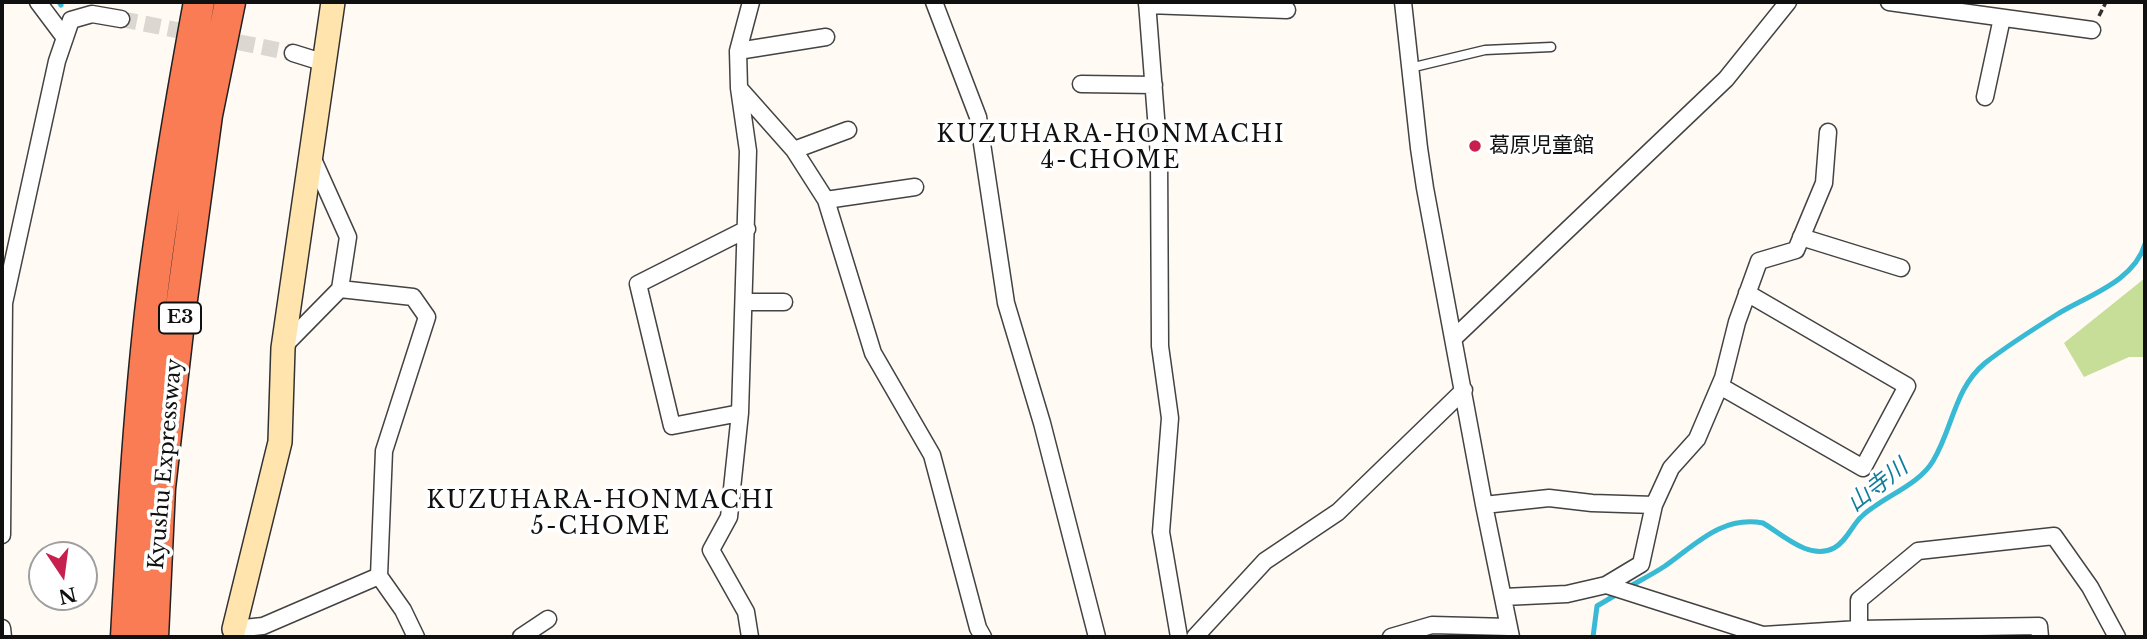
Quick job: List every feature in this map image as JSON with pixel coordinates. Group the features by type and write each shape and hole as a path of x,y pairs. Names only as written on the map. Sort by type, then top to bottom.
{"highway":[{"name":"Kyushu Expressway","path":"126,637 150,312 178,117 199,2"},
{"name":"Kyushu Expressway","path":"153,637 160,488 180,314 207,115 230,2"}],"street":[{"path":"38,2 65,38"},
{"path":"239,634 280,442 283,348 333,2"},
{"path":"750,637 746,612 711,550 729,517 740,413 748,151 739,88 738,51 751,2"},
{"path":"934,2 978,117 1006,303 1042,423 1097,637"},
{"path":"1391,637 1432,625 1510,632 1419,148 1403,2"},
{"path":"1455,337 1726,79 1788,2"},
{"path":"1889,2 2092,30"},
{"path":"1179,637 1161,532 1171,418 1160,346 1159,156 1147,3 1287,10"},
{"path":"2,535 3,302 57,61 71,20 94,8 121,19"},
{"path":"1985,97 2002,18"},
{"path":"738,51 826,37"},
{"path":"293,53 325,64"},
{"path":"1081,84 1154,85"},
{"path":"739,88 793,149 825,200 873,353 932,456 978,628 983,637"},
{"path":"793,149 848,130"},
{"path":"1504,597 1567,594 1608,586 1641,564 1654,505 1671,468 1697,439 1720,386 1737,322 1759,261 1796,250 1824,183 1828,132"},
{"path":"283,348 340,289 348,237 312,158"},
{"path":"825,200 915,187"},
{"path":"740,413 672,426 638,284 747,229"},
{"path":"1801,237 1901,268"},
{"path":"340,289 413,297 427,317 384,451 379,576 403,610 416,637"},
{"path":"1720,386 1863,468 1907,386 1747,293"},
{"path":"744,302 784,302"},
{"path":"1195,637 1265,561 1338,513 1464,390"},
{"path":"1484,505 1549,498 1592,503 1654,505"},
{"path":"1859,629 1859,600 1918,551 2054,536 2090,587 2117,637"},
{"path":"239,634 379,576"},
{"path":"1608,586 1763,635 1828,635 1859,629 2039,626 2040,637"},
{"path":"521,637 548,619"},
{"path":"2,628 3,637"}],"lane":[{"path":"1410,68 1485,50 1551,47"}],"green space":[{"path":"2145,278 2145,357 2129,357 2084,377 2064,343"}],"waterway":[{"name":"山寺川","path":"1627,588 1665,566 1698,541 1735,523 1763,523 1806,549 1825,551 1834,548 1862,516 1927,470 1940,448 1960,397 1975,373 1985,363 2068,308 2108,287 2131,268 2145,244"},
{"name":"山寺川","path":"1593,637 1597,606 1619,593"}],"tunnel":[{"path":"121,19 293,53"}],"place":[{"name":"葛原児童館","path":"1475,146"}],"district":[{"name":"KUZUHARA-HONMACHI 4-CHOME","path":"1111,149"},
{"name":"KUZUHARA-HONMACHI 5-CHOME","path":"601,515"}]}
